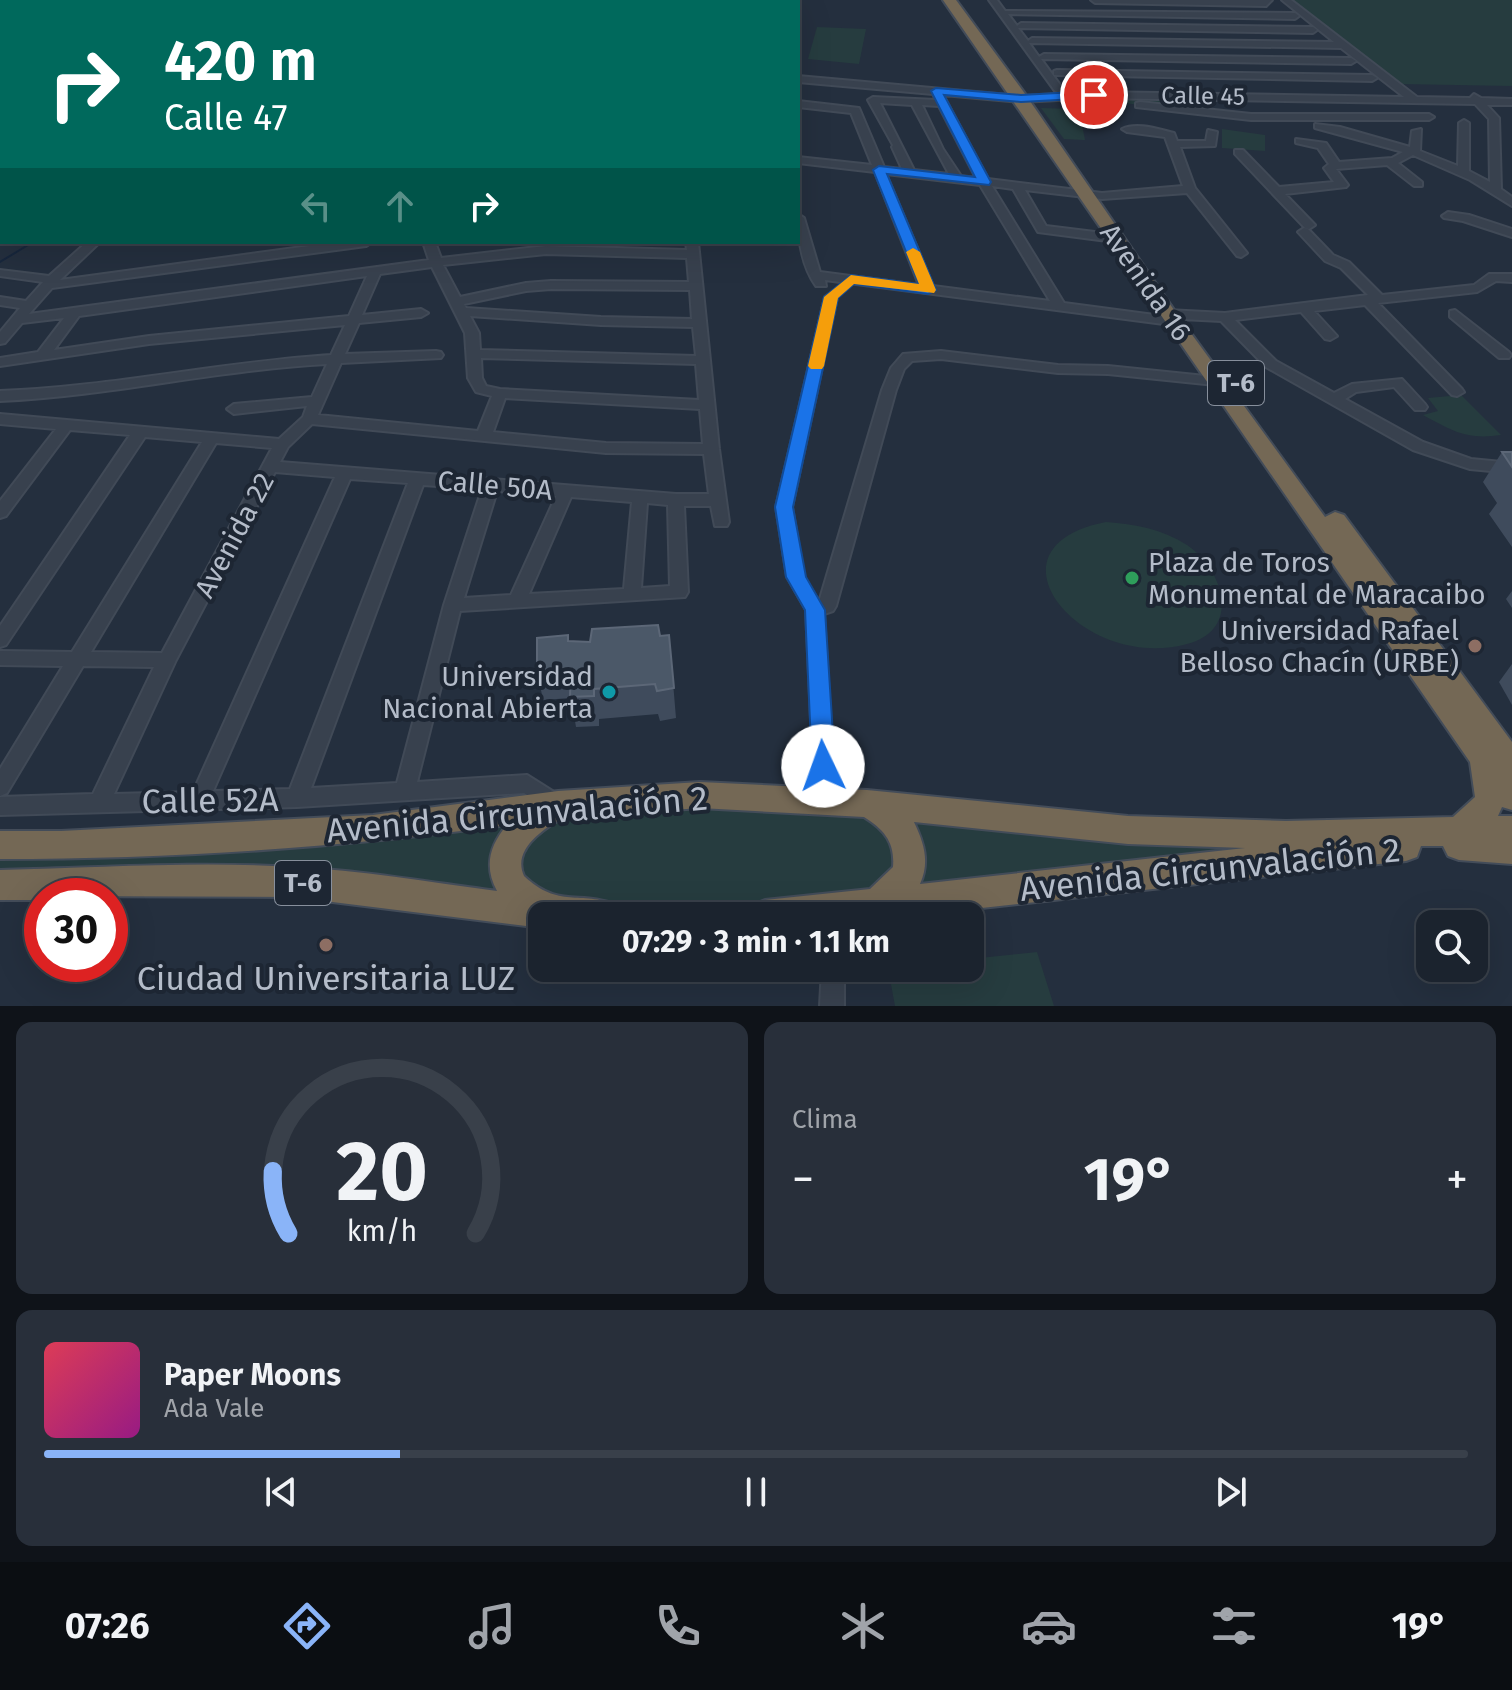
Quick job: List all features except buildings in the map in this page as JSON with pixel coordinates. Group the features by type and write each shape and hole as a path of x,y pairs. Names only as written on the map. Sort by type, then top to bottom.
{"highway":[{"name":"Avenida 16","path":"949,0 1025,96"},
{"name":"Avenida 16","path":"961,0 1180,318 1501,757 1512,797"},
{"name":"Avenida 16","path":"1093,194 1115,238 1180,318 1215,381 1501,757"},
{"path":"1501,757 1482,816 1484,842 1512,861"},
{"name":"Avenida Circunvalación 2","path":"0,845 61,845 373,829 558,805 700,795 858,803 1128,830 1484,842"},
{"name":"T-6","path":"858,803 899,824 909,842 908,874 881,902"},
{"name":"T-6","path":"535,902 520,895 507,880 507,855 515,837 532,820 558,805"},
{"name":"Avenida Circunvalación 2","path":"902,902 1297,855 1484,842 1512,830"},
{"name":"Avenida Circunvalación 2","path":"0,885 253,881 320,884 528,911"}],"street":[{"path":"993,0 1062,94"},
{"path":"1095,0 1266,3 1268,0"},
{"path":"1144,0 1238,95"},
{"path":"1275,0 1337,45 1372,78 1404,98"},
{"path":"1251,117 1429,117 1337,45 1286,0"},
{"path":"1009,12 1295,16"},
{"path":"1021,26 1313,30"},
{"path":"1032,41 1337,45"},
{"path":"1044,57 1351,61"},
{"path":"1057,73 1372,78"},
{"name":"Calle 45","path":"800,78 1025,96"},
{"name":"Calle 45","path":"800,78 939,97 1093,93 1512,99"},
{"path":"1093,93 1100,102 1251,117 1342,130 1497,185 1512,184"},
{"path":"910,173 873,100 915,101 939,97 984,182 1060,307"},
{"path":"1476,99 1494,118 1497,185 1512,203"},
{"path":"915,101 957,179"},
{"path":"800,104 853,109 928,290"},
{"path":"1463,174 1464,123"},
{"path":"1127,129 1168,134 1190,189 1241,253"},
{"path":"1276,191 1342,185 1330,168 1390,162 1413,153 1417,147 1417,131"},
{"path":"1172,144 1211,144 1212,132"},
{"path":"1300,141 1321,145 1336,166"},
{"path":"1239,152 1276,191 1329,258 1345,265 1457,392"},
{"path":"800,160 1093,194 1190,189"},
{"path":"1390,162 1418,184"},
{"path":"1016,185 1042,229 1115,238"},
{"path":"1448,216 1469,217 1484,227 1512,233"},
{"path":"800,225 815,275 831,297"},
{"path":"6,331 50,282 92,244"},
{"path":"4,273 50,282 350,244"},
{"path":"430,244 436,263 472,333 475,378 481,389 500,393 706,405"},
{"path":"6,331 73,314 436,263 546,250 693,248 706,405 721,522"},
{"name":"Avenida 22","path":"99,803 167,660 282,444 309,419 375,272"},
{"path":"815,275 1060,307 1180,318 1225,317 1477,288 1493,277 1512,278"},
{"path":"851,280 831,297 784,507 796,577 815,610 823,766 858,803"},
{"path":"460,307 526,287 698,286"},
{"path":"0,301 31,306"},
{"path":"460,307 601,321 701,323"},
{"path":"1303,307 1330,336"},
{"path":"0,362 149,340 421,313"},
{"path":"43,355 73,314"},
{"path":"1455,314 1504,355"},
{"path":"1225,317 1271,364 1418,446 1470,464 1512,468"},
{"path":"1486,338 1512,340"},
{"path":"475,354 703,360"},
{"path":"0,396 101,388 194,372 335,358 436,355"},
{"path":"815,610 827,606 889,390 898,368 908,357 941,355 1058,369 1108,370 1215,381"},
{"path":"1335,399 1352,388 1391,381 1402,385 1420,407"},
{"path":"484,435 500,393"},
{"path":"234,409 315,401"},
{"path":"0,419 282,444"},
{"path":"309,419 606,448 711,449"},
{"path":"0,512 67,424"},
{"path":"0,640 141,431"},
{"path":"0,787 212,437"},
{"name":"Calle 50A","path":"272,467 676,500 719,500"},
{"path":"199,800 345,473"},
{"path":"297,798 417,479"},
{"path":"405,790 453,605 491,485"},
{"path":"517,602 566,491"},
{"path":"632,595 640,497"},
{"path":"453,605 681,591 676,500"},
{"path":"0,658 167,660"},
{"path":"793,799 823,766"},
{"name":"Calle 52A","path":"0,806 297,798 527,784 558,805"},
{"path":"832,1006 833,982"}],"green space":[{"path":"1291,0 1512,0 1512,86 1399,84"},
{"path":"817,27 866,29 859,64 808,59"},
{"path":"1100,98 1207,100 1212,112 1102,101"},
{"path":"1041,108 1071,109 1074,114 1080,115 1085,140 1064,139"},
{"path":"1222,129 1265,135 1265,151 1222,148"},
{"path":"1461,395 1501,435 1460,433 1423,415 1438,411 1428,398"},
{"name":"Plaza de Toros Monumental de Maracaibo","path":"1106,522 1158,531 1187,545 1200,556 1218,584 1222,599 1221,613 1215,626 1204,637 1187,644 1148,648 1112,641 1081,625 1058,603 1047,579 1049,556 1068,536"},
{"path":"708,806 858,812 888,828 904,863 880,890 775,902 558,901 518,882 519,843 557,818"},
{"path":"523,814 510,902 128,883 128,878 0,876 0,850"},
{"path":"898,815 1283,845 904,896"},
{"path":"1037,952 1054,1006 895,1006 891,982 984,982 984,958"}],"waterway":[{"path":"0,262 30,244"}],"slow traffic":[{"path":"816,366 831,297 851,280 928,290 913,252"}],"place":[{"name":"Plaza de Toros Monumental de Maracaibo","path":"1132,578"},
{"name":"Universidad Rafael Belloso Chacín (URBE)","path":"1475,646"},
{"name":"Universidad Nacional Abierta","path":"609,692"},
{"name":"Ciudad Universitaria LUZ","path":"326,945"}],"route":[{"path":"823,766 815,610 796,577 784,507 831,297 851,280 928,290 879,170 984,182 936,91 1021,99 1094,95"}]}
